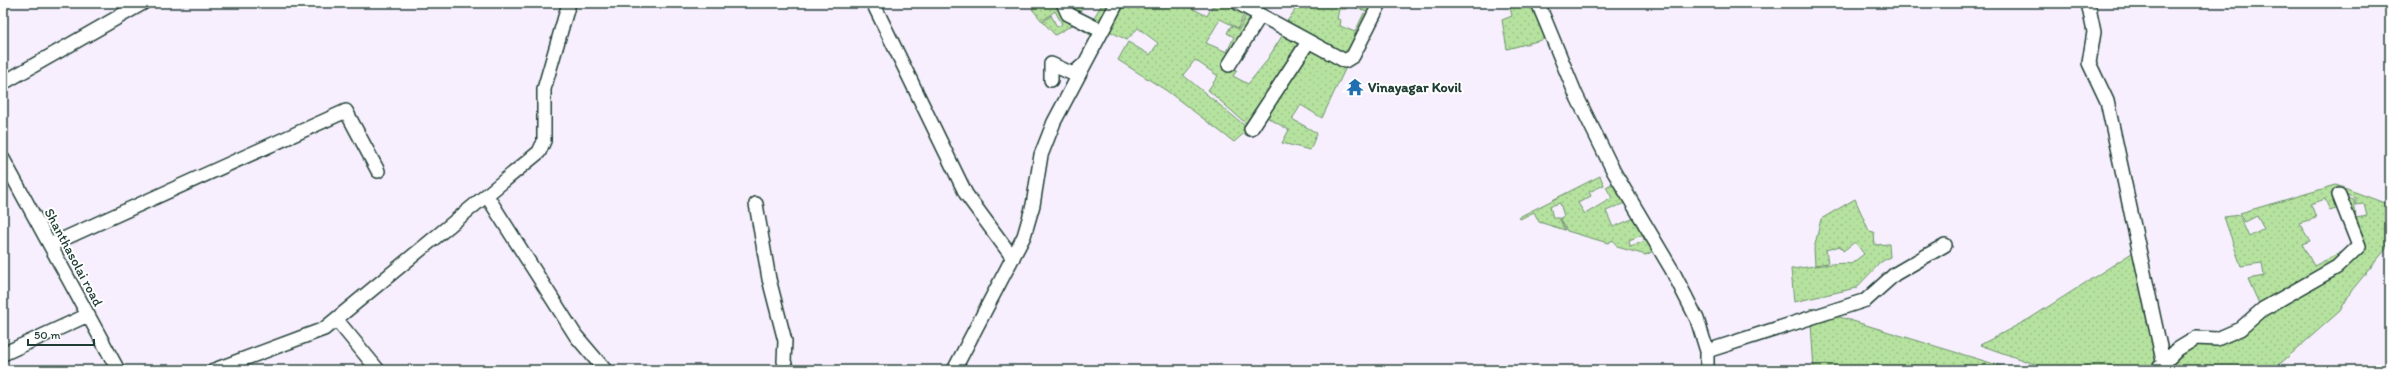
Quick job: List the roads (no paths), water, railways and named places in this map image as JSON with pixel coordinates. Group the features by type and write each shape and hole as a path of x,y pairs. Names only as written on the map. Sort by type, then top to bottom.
{"street":[{"path":"3,83 143,3"},
{"path":"214,370 324,329 539,152 544,141 544,89 569,3"},
{"path":"873,3 966,194 1013,258"},
{"path":"1063,3 1068,14 1102,31"},
{"path":"954,370 1024,236 1033,205 1041,155 1054,122 1117,3"},
{"path":"1238,3 1345,61 1353,56 1380,3"},
{"path":"1538,3 1576,95 1614,172 1672,270 1698,319 1707,351 1706,370"},
{"path":"2088,3 2094,32 2089,63 2107,101 2162,369"},
{"path":"1228,65 1260,16"},
{"path":"1251,129 1308,42"},
{"path":"1051,80 1051,64 1073,74 1084,64"},
{"path":"50,245 346,111 378,172"},
{"name":"Shanthasolai road","path":"4,165 50,245 118,370"},
{"path":"2162,369 2178,349 2196,338 2217,339 2240,329 2263,309 2337,267 2359,246 2339,195"},
{"path":"487,196 576,336 605,370"},
{"path":"756,204 769,279 784,341 784,361 787,370"},
{"path":"1707,351 1866,300 1895,274 1945,245"},
{"path":"3,354 88,315"},
{"path":"336,319 378,370"}],"place":[{"name":"Vinayagar Kovil","path":"1355,87"}]}
